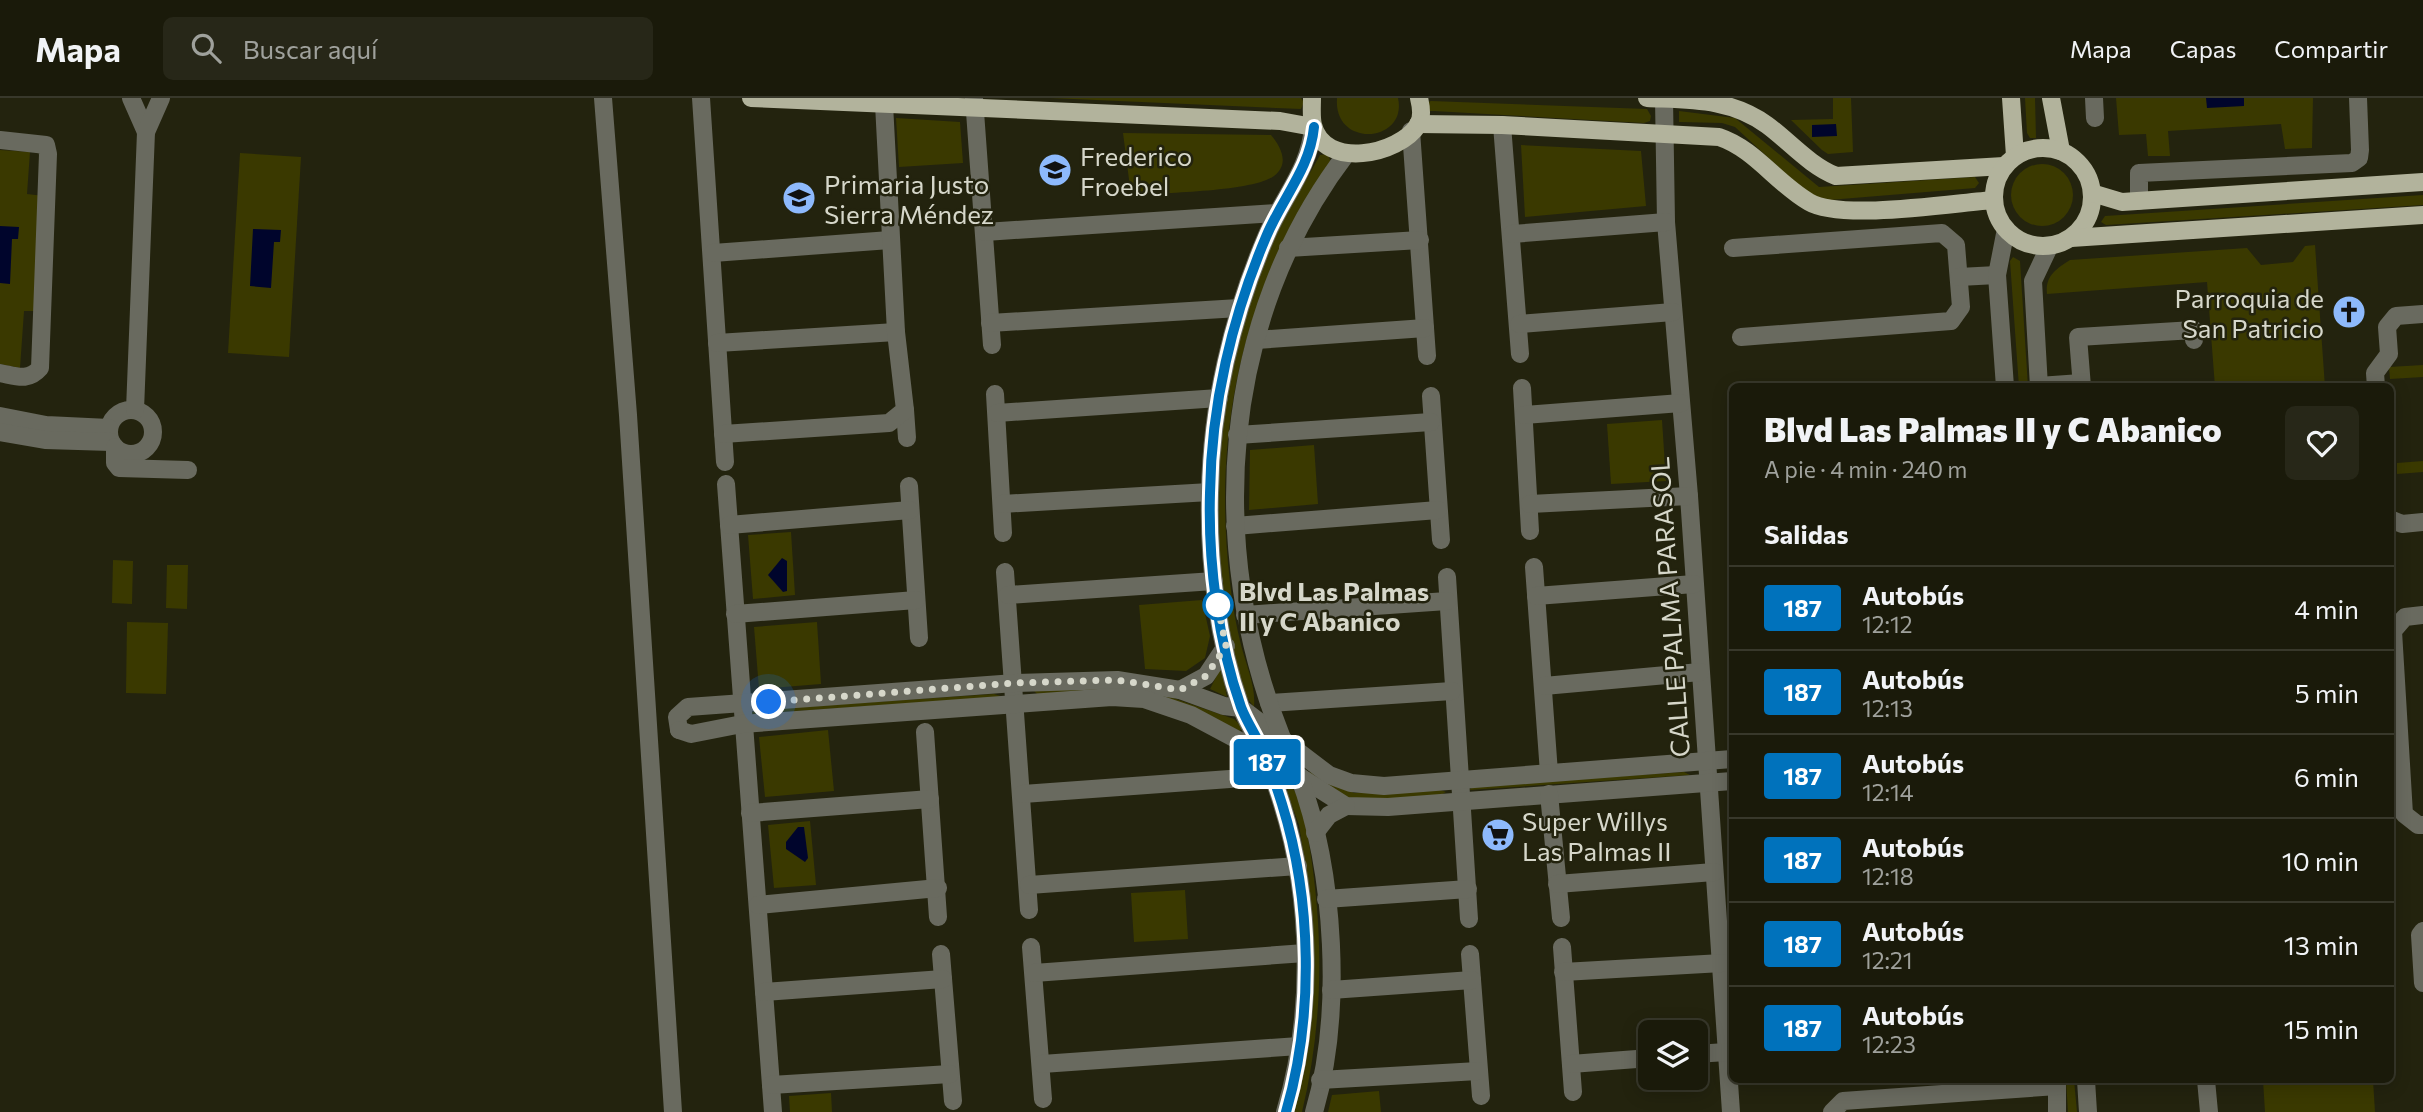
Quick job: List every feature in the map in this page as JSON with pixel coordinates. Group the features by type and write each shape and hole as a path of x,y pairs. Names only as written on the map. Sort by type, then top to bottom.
{"main road":[{"path":"751,98 884,104 975,103 1280,121 1314,127"},
{"path":"1312,98 1314,127 1327,145 1347,153 1375,151 1391,145 1415,127 1421,113 1419,98"},
{"path":"1647,98 1713,100 1735,106 1765,123 1824,171 1836,176 2010,161 2038,148 2061,151 2083,169 2092,193 2087,219 2071,238"},
{"path":"2011,98 2010,161 1998,177 1994,200 1998,217 2017,239 2049,247 2071,238 2423,215"},
{"path":"2050,98 2061,151"},
{"path":"1415,127 1502,125 1703,134 1734,142 1798,195 1828,210 1994,200"},
{"path":"2092,193 2122,202 2139,192 2423,182"}],"street":[{"path":"131,98 146,132"},
{"path":"135,410 146,132 161,98"},
{"path":"603,98 673,1112"},
{"path":"701,98 713,253 724,462"},
{"path":"2094,98 2095,118"},
{"path":"2139,192 2139,173 2352,163 2359,158 2360,150 2358,98"},
{"name":"CALLE PALMA PARASOL","path":"1664,99 1666,222 1689,496 1731,1112"},
{"path":"975,103 992,345"},
{"path":"884,104 896,332 907,438"},
{"path":"1502,125 1520,354"},
{"path":"1286,1112 1299,1046 1305,953 1298,866 1264,754 1241,708 1226,646 1213,581 1210,492 1219,398 1239,308 1277,213 1311,151 1314,127"},
{"path":"1415,127 1427,356"},
{"path":"0,140 38,142 46,145 48,153 40,368 33,376 24,378 0,373"},
{"path":"1314,1112 1331,990 1326,899 1315,833 1300,779 1269,703 1245,615 1235,526 1237,435 1256,340 1270,291 1304,215 1347,153"},
{"path":"985,232 1277,213"},
{"path":"1512,234 1666,222"},
{"path":"2006,229 1997,275 2006,383"},
{"path":"1733,248 1942,233 1956,245 1959,277 1961,307 1951,321 1741,337"},
{"path":"713,253 890,240"},
{"path":"1288,248 1420,240"},
{"path":"2039,383 2033,281 2049,247"},
{"path":"1959,277 1997,275"},
{"path":"990,323 1239,308"},
{"path":"1519,324 1673,312"},
{"path":"2376,383 2375,373 2389,354 2387,327 2396,316 2423,314"},
{"path":"1256,340 1425,328"},
{"path":"2082,383 2071,337 2194,330 2194,340"},
{"path":"717,343 896,332"},
{"path":"1522,388 1530,531"},
{"path":"995,394 1003,533"},
{"path":"1432,396 1431,422 1441,540"},
{"path":"997,413 1219,398"},
{"path":"1524,415 1681,403"},
{"path":"0,416 112,439 134,454 151,442 151,422 135,410"},
{"path":"135,410 115,416 112,439 115,463 119,468 188,470"},
{"path":"723,434 889,423 905,410"},
{"path":"1237,435 1431,422"},
{"path":"0,432 45,440 112,439"},
{"path":"726,484 773,1112"},
{"path":"909,486 919,638"},
{"path":"1002,504 1210,492"},
{"path":"1530,504 1689,496"},
{"path":"729,525 910,510"},
{"path":"1235,526 1438,510"},
{"path":"2394,521 2402,524 2423,522"},
{"path":"1534,567 1549,773"},
{"path":"1006,572 1029,910"},
{"path":"1447,577 1451,691 1469,919"},
{"path":"1008,595 1213,581"},
{"path":"1536,597 1694,584"},
{"path":"735,614 916,600"},
{"path":"1245,615 1447,601"},
{"path":"2394,630 2405,617 2423,615"},
{"path":"1180,690 1206,676 1226,646"},
{"path":"2394,648 2404,814 2418,825 2423,825"},
{"path":"1544,686 1700,672"},
{"path":"679,730 677,717 688,707 741,697 1117,680 1180,690 1224,706 1241,708 1280,735 1301,756 1329,775 1350,783 1384,786 1729,759"},
{"path":"1269,703 1451,691"},
{"path":"649,739 679,730 691,734 743,732 1112,697 1144,699 1191,715 1264,754 1346,806"},
{"path":"925,732 938,917"},
{"path":"1023,794 1231,772 1271,776"},
{"path":"1315,833 1329,815 1346,806 1460,802 1729,781"},
{"path":"1549,794 1561,918"},
{"path":"750,813 930,799"},
{"path":"1029,885 1298,866"},
{"path":"1557,884 1714,872"},
{"path":"758,905 937,888"},
{"path":"1326,899 1468,890"},
{"path":"2423,932 2420,935 2423,983"},
{"path":"1031,947 1043,1099"},
{"path":"1562,947 1573,1092"},
{"path":"1034,973 1305,953"},
{"path":"941,954 953,1101"},
{"path":"1470,954 1481,1096"},
{"path":"1563,972 1721,963"},
{"path":"764,992 943,979"},
{"path":"1331,990 1472,980"},
{"path":"1042,1064 1299,1046"},
{"path":"1708,1053 1726,1052"},
{"path":"1571,1064 1638,1059"},
{"path":"1320,1080 1478,1071"},
{"path":"771,1085 950,1074"},
{"path":"1832,1112 1843,1101 2037,1088 2057,1083 2057,1112"},
{"path":"2086,1083 2088,1112"},
{"path":"2206,1083 2209,1112"}],"shaded area":[{"path":"1050,98 1301,98 1304,102 1301,109"},
{"path":"1337,98 1398,98 1398,113 1392,124 1382,131 1370,134 1357,132 1346,126 1339,114"},
{"path":"1833,98 1851,98 1853,152 1828,154 1791,120 1833,119"},
{"path":"2025,98 2035,98 2036,138 2030,138 2027,133"},
{"path":"2116,98 2313,98 2312,148 2285,149 2281,124 2168,131 2170,156 2148,156 2146,134 2119,135"},
{"path":"1428,102 1647,109 1651,116 1650,121 1644,123 1429,111"},
{"path":"1679,111 1735,118 1819,187 1975,177 1979,183 1975,188 1829,200 1812,196 1735,127 1722,123 1679,122"},
{"path":"896,118 960,122 963,163 899,167"},
{"path":"1123,133 1271,135 1281,150 1283,161 1274,176 1247,185 1206,191 1131,195"},
{"path":"1521,145 1641,151 1646,206 1525,217"},
{"path":"0,150 30,152 27,194 44,196 37,311 24,311 20,368 0,364"},
{"path":"240,153 301,157 289,357 228,353"},
{"path":"1328,154 1331,163 1301,211 1276,260 1256,311 1241,363 1231,416 1226,470 1230,582 1237,630 1252,683 1254,707 1245,695 1221,586 1216,501 1223,412 1231,367 1256,282 1277,232 1295,199 1320,155"},
{"path":"2036,164 2048,164 2064,173 2071,183 2071,207 2064,217 2048,226 2036,226 2025,221 2016,212 2011,201 2011,189 2016,178 2025,169"},
{"path":"2423,195 2423,205 2106,225 2101,222 2105,216"},
{"path":"2315,245 2325,383 2215,383 2207,282 2047,294 2050,278 2070,260 2247,248 2261,265 2293,262 2305,246"},
{"path":"2013,257 2020,261 2028,383 2019,383 2010,261"},
{"path":"2423,365 2423,377 2390,379 2389,367"},
{"path":"1662,420 1666,481 1611,484 1607,424"},
{"path":"1314,445 1318,504 1249,510 1250,450"},
{"path":"2423,461 2423,472 2397,474 2397,463"},
{"path":"791,532 795,595 753,599 748,535"},
{"path":"113,560 133,561 132,604 112,603"},
{"path":"167,565 188,565 187,609 166,608"},
{"path":"1202,600 1210,636 1205,658 1186,671 1145,669 1139,605"},
{"path":"127,622 168,623 166,694 126,693"},
{"path":"817,622 821,684 759,689 754,627"},
{"path":"1221,667 1227,697 1210,689"},
{"path":"1113,686 1147,689 1234,719 1242,727 1240,731 1189,709 1038,695 1034,691"},
{"path":"994,694 1004,697 750,714 756,710"},
{"path":"828,730 834,791 765,797 759,737"},
{"path":"1312,772 1354,793 1437,789 1446,792 1439,796 1353,801 1304,774"},
{"path":"1684,772 1690,775 1469,790 1474,786"},
{"path":"1289,784 1298,798 1306,824 1318,916 1317,1014 1302,1112 1294,1112 1314,954 1308,882 1299,825 1287,792"},
{"path":"810,821 816,885 774,888 768,825"},
{"path":"1185,890 1188,939 1134,942 1131,893"},
{"path":"2066,1083 2074,1083 2077,1112 2068,1112"},
{"path":"2263,1083 2373,1083 2375,1112 2265,1112"},
{"path":"1379,1091 1381,1112 1328,1112 1332,1095"},
{"path":"831,1093 832,1112 790,1112 789,1096"}],"water":[{"path":"2206,98 2244,98 2244,106 2207,108"},
{"path":"1836,124 1837,136 1812,137 1812,125"},
{"path":"0,226 19,227 18,239 12,239 10,284 0,283"},
{"path":"253,229 281,230 280,242 274,242 271,288 250,286"},
{"path":"782,558 787,561 787,591 783,592 768,575"},
{"path":"798,827 804,827 808,858 805,862 786,849 786,842"}],"bus line":[{"name":"187","path":"1286,1112 1299,1046 1303,999 1305,953 1298,866 1282,803 1264,754 1241,708 1221,624 1213,581 1210,492 1219,398 1239,308 1266,236 1311,151 1314,127"}],"place":[{"name":"Frederico Froebel","path":"1055,170"},
{"name":"Primaria Justo Sierra Méndez","path":"799,198"},
{"name":"Parroquia de San Patricio","path":"2349,312"},
{"name":"Blvd Las Palmas II y C Abanico","path":"1218,605"},
{"name":"Super Willys Las Palmas II","path":"1498,835"}],"route":[{"path":"769,702 1014,683 1117,680 1180,690 1206,676 1226,646 1217,602 1218,605"}]}
